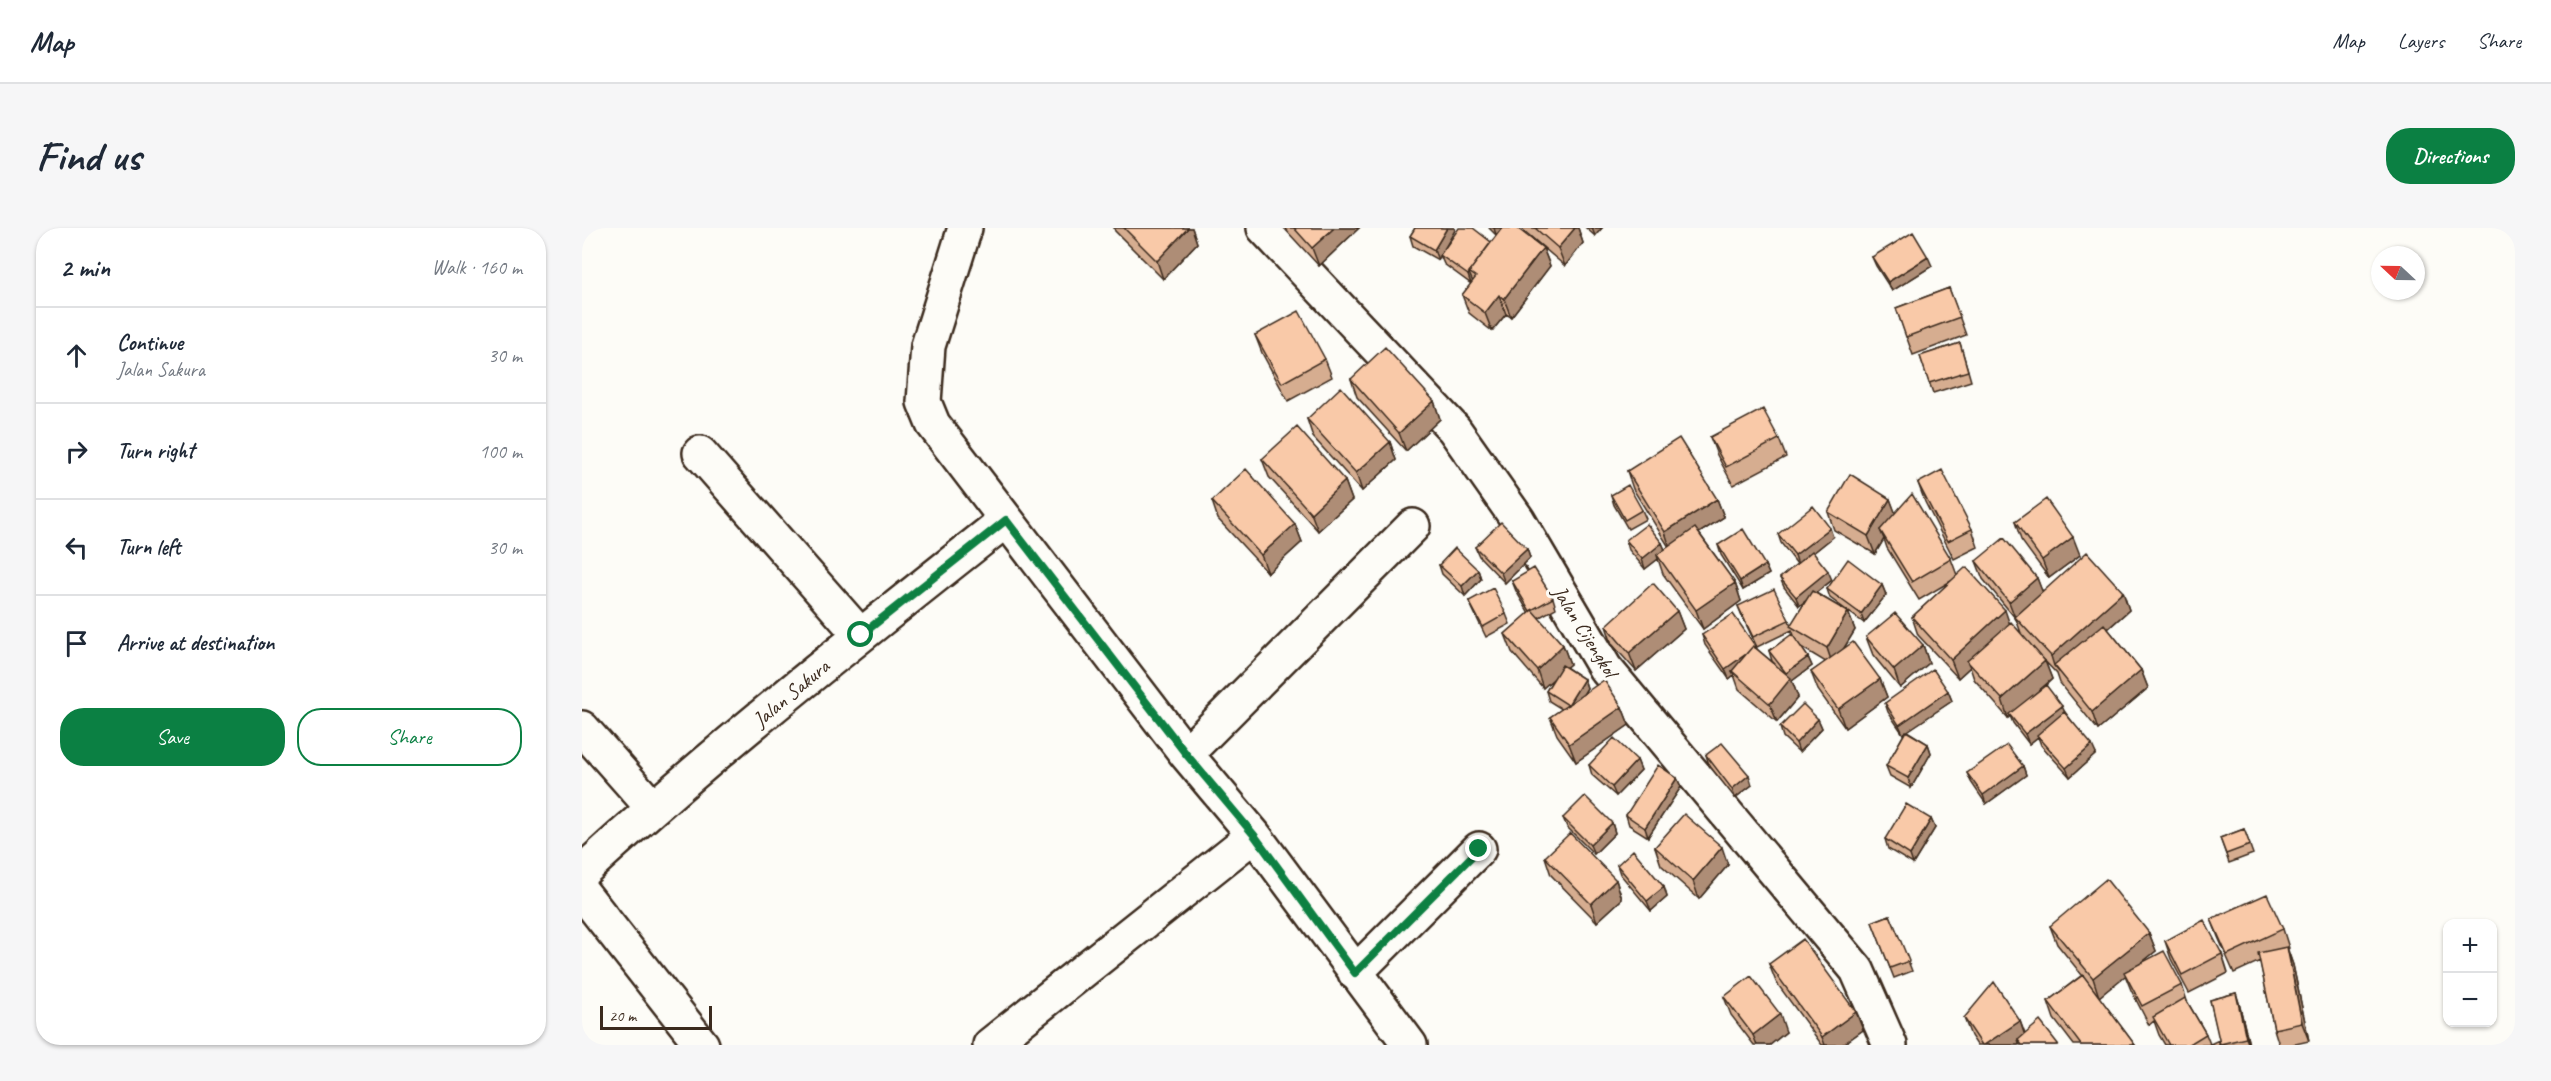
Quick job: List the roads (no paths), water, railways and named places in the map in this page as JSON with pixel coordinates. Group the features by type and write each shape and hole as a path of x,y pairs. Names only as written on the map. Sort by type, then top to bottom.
{"street":[{"path":"965,228 928,346 924,402 933,424 1186,754 1254,835 1410,1045"},
{"name":"Jalan Cijengkol","path":"1264,228 1454,429 1518,520 1605,668 1857,970 1890,1045"},
{"path":"700,453 861,635"},
{"name":"Jalan Sakura","path":"582,872 652,807 861,635 1006,520"},
{"path":"1186,754 1413,526"},
{"path":"582,728 652,807"},
{"path":"990,1045 1254,835"},
{"path":"1355,973 1479,849"},
{"path":"582,892 702,1045"}]}
